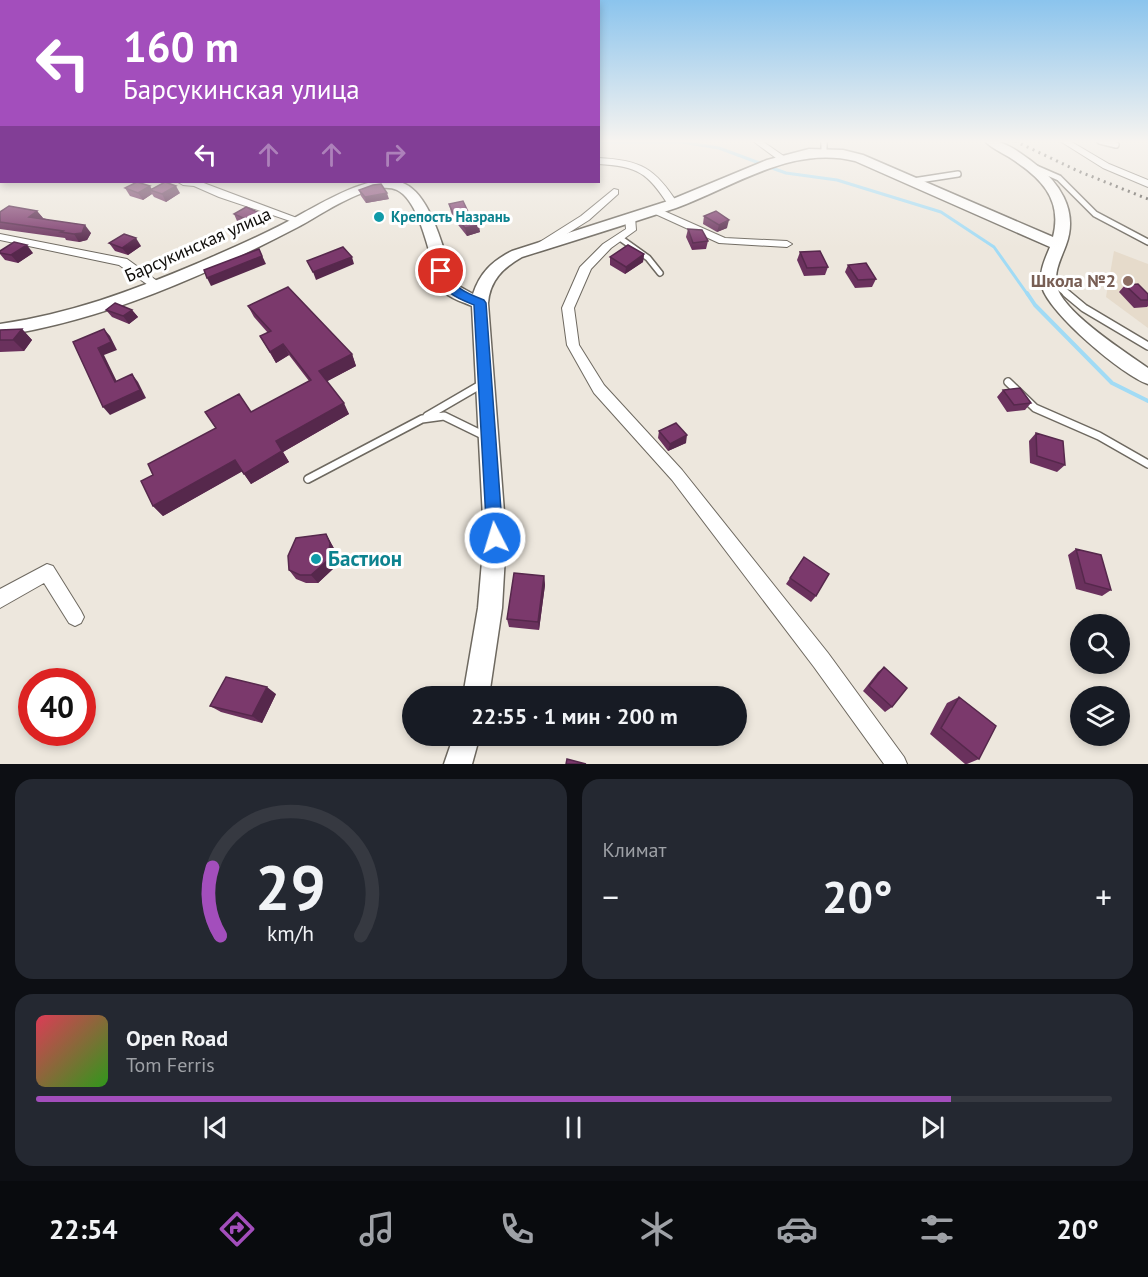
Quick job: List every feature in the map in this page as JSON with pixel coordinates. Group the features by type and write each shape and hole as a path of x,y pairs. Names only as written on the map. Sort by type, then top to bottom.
{"street":[{"path":"655,177 673,204"},
{"path":"478,686 490,608 495,538 487,437 481,292 492,272 509,258 539,246 673,204 740,177"},
{"path":"902,177 1059,244"},
{"path":"1045,177 1060,200 1063,223 1048,278 1054,300 1067,314 1148,377"},
{"path":"1131,177 1148,184"},
{"path":"196,183 300,220"},
{"name":"Барсукинская улица","path":"0,330 64,319 158,286 268,238 336,201 372,187 392,184 401,186 416,199 448,287 480,303"},
{"path":"539,246 585,218 614,192"},
{"path":"655,210 723,241 788,244"},
{"path":"630,218 632,230 607,246 586,267 568,308 573,345 599,389 677,475 821,660 897,764"},
{"path":"0,237 123,262 158,286"},
{"path":"0,599 48,572 75,617"},
{"path":"458,764 464,746"}],"lane":[{"path":"912,181 941,177"},
{"path":"1056,177 1095,214 1148,242"},
{"path":"620,238 648,258 660,273"},
{"path":"1048,278 1084,308 1148,346"},
{"path":"1008,382 1035,408 1099,436 1148,464"},
{"path":"308,479 422,419 484,383"},
{"path":"422,419 444,416 487,437"}],"shaded area":[{"name":"Школа №2","path":"1114,251 1148,264 1148,328 1106,297"}],"building":[{"path":"135,183 150,186 138,193 125,188"},
{"path":"163,183 176,186 162,194 150,190"},
{"path":"381,184 387,193 365,197 359,190 373,185"},
{"path":"463,201 470,216 472,215 479,225 465,228 453,213 449,204"},
{"path":"9,206 37,211 29,217 85,225 82,233 74,234 0,222 0,212"},
{"path":"246,207 262,214 250,221 234,214"},
{"path":"716,211 729,220 719,225 704,216"},
{"path":"688,229 702,230 708,241 693,243"},
{"path":"124,234 136,238 122,248 109,243"},
{"path":"14,242 27,245 11,255 0,253 0,251"},
{"path":"628,245 644,254 626,267 610,257"},
{"path":"343,247 352,257 313,272 307,261"},
{"path":"259,249 262,256 207,278 204,270"},
{"path":"820,251 828,267 807,268 800,252"},
{"path":"866,263 876,279 858,280 848,265"},
{"path":"1138,284 1148,294 1148,300 1141,300 1125,285"},
{"path":"288,287 352,354 319,371 344,403 276,441 282,451 244,474 235,460 153,506 141,481 153,475 148,464 216,428 205,412 239,394 251,412 311,380 283,344 270,352 260,336 271,331 248,306"},
{"path":"115,303 132,310 123,316 106,310"},
{"path":"22,329 13,340 0,340 0,330"},
{"path":"104,329 111,342 98,348 115,382 132,374 140,390 103,407 73,342"},
{"path":"1020,388 1031,403 1014,405 1003,390"},
{"path":"676,423 687,435 670,444 659,431"},
{"path":"1036,433 1063,441 1065,465 1037,456"},
{"path":"326,534 330,543 328,560 311,575 300,575 289,570 288,556 296,538"},
{"path":"1076,549 1101,555 1111,590 1085,583"},
{"path":"804,557 829,574 816,596 790,578"},
{"path":"514,573 544,576 538,622 507,619"},
{"path":"884,667 907,688 892,707 869,686"},
{"path":"226,677 267,687 252,716 210,706"},
{"path":"959,697 996,726 979,759 941,728"},
{"path":"567,759 586,764 566,764"}],"waterway":[{"path":"813,177 837,180 941,212 994,247 1028,295"},
{"path":"1027,293 1035,305 1112,383 1148,401"}],"railway":[{"path":"1092,177 1148,199"}],"place":[{"name":"Крепость Назрань","path":"379,217"},
{"name":"Школа №2","path":"1128,281"},
{"name":"Бастион","path":"316,559"}],"route":[{"path":"441,271 448,287 480,303 480,337 495,538"}]}
